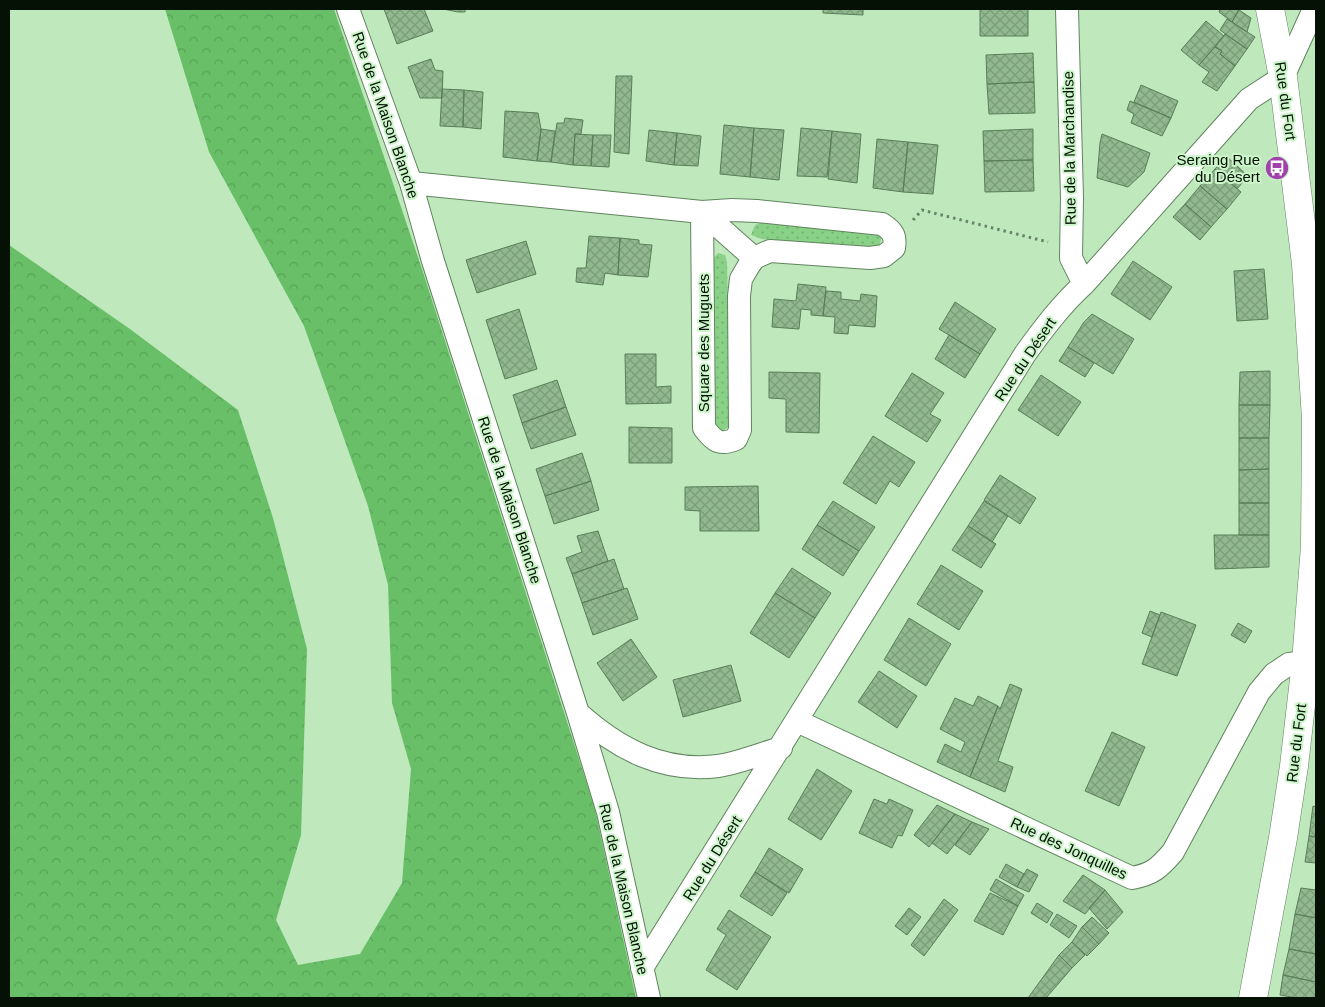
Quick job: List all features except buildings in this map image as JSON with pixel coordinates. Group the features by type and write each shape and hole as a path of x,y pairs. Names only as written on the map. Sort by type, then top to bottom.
{"street":[{"name":"Rue de la Maison Blanche","path":"348,9 411,184 433,262 578,713 608,812 649,998"},
{"name":"Rue de la Marchandise","path":"1067,9 1071,258 1084,284"},
{"name":"Rue du Fort","path":"1253,998 1283,838 1294,766 1306,662 1315,546 1316,420 1306,264 1283,77 1270,9"},
{"path":"1283,77 1314,9"},
{"name":"Rue du Désert","path":"642,968 1025,354 1050,318 1084,284 1249,99 1283,77"},
{"path":"411,184 702,212 756,211 882,224 891,230 895,239 894,248 884,256 870,258 770,251 754,258 702,212"},
{"name":"Square des Muguets","path":"702,212 704,428 714,440 725,444 736,439 740,430 739,296 741,279 754,258"},
{"name":"Rue des Jonquilles","path":"797,721 1132,878 1147,875 1162,865 1173,852 1259,692 1274,674 1289,664 1306,662"},
{"path":"578,713 599,732 624,748 646,758 670,765 693,767 718,766 780,748"}],"path":[{"path":"922,210 1049,242"}],"green space":[{"path":"165,9 334,9 423,272 595,809 636,998 9,998 9,245 130,329 238,410 273,518 307,649 301,835 276,920 298,965 360,954 402,883 411,769 392,703 388,585 368,506 304,326 209,152"},
{"path":"762,222 882,234 880,244 875,249 762,239 751,235 755,225"},
{"path":"718,253 725,255 727,262 730,425 722,432 714,427 712,260"}],"place":[{"name":"Seraing Rue du Désert","path":"1277,168"}]}
